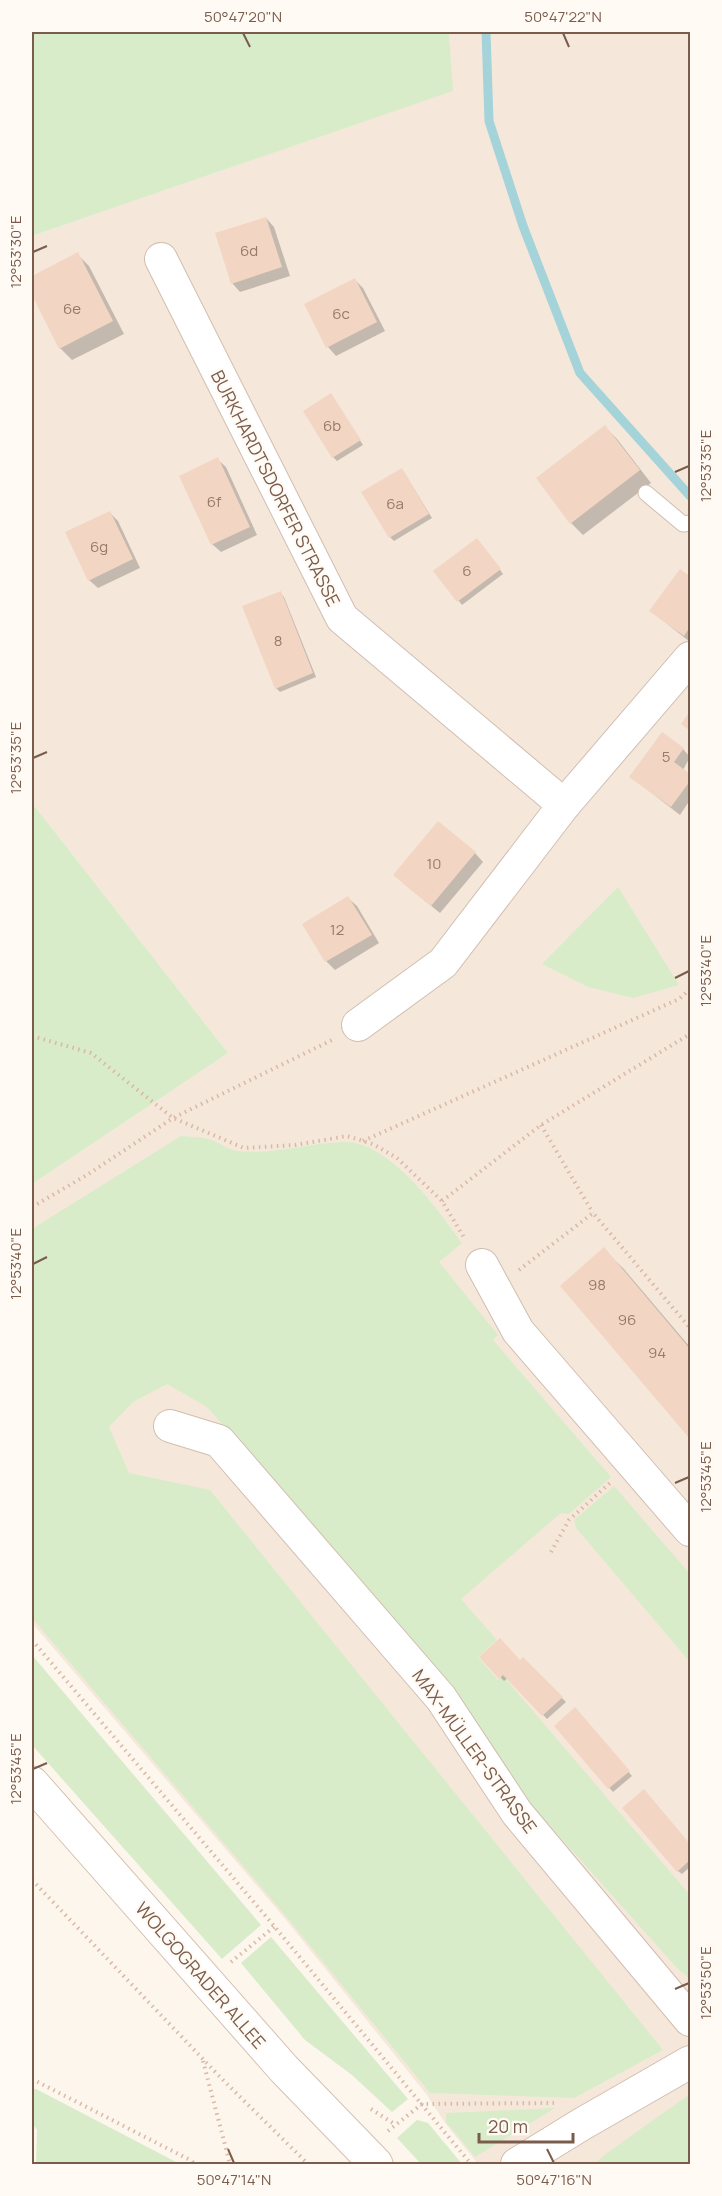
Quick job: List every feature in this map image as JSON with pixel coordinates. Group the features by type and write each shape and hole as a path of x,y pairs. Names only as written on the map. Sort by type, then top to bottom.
{"main road":[{"name":"WOLGOGRADER ALLEE","path":"32,1782 284,2069 370,2158"}],"street":[{"name":"BURKHARDTSDORFER STRASSE","path":"162,259 342,618 564,805"},
{"path":"358,1024 444,963 564,805 690,658"},
{"path":"488,1277 518,1331 690,1530"},
{"name":"MAX-MÜLLER-STRASSE","path":"170,1426 219,1442 441,1698 517,1813 690,2019"},
{"path":"518,2164 690,2062"}],"lane":[{"path":"646,493 666,511 687,524"}],"path":[{"path":"363,1141 679,999 690,989"},
{"path":"32,1208 173,1118 336,1038 358,1024"},
{"path":"442,1201 541,1125 690,1034"},
{"path":"32,1036 92,1053 173,1118 244,1148 295,1145 347,1136 374,1144 397,1158 442,1201 488,1277 593,1213"},
{"path":"541,1125 593,1213 690,1328"},
{"path":"551,1552 569,1520 613,1480"},
{"path":"32,1640 274,1926 471,2164"},
{"path":"32,1880 203,2059 308,2164"},
{"path":"231,1962 274,1926"},
{"path":"203,2059 230,2164"},
{"path":"32,2079 193,2163"},
{"path":"370,2158 422,2104 569,2103 582,2124"}],"shaded area":[{"path":"449,32 690,32 690,2164 478,2164 445,2123 427,2095 282,1915 32,1623 32,1184 228,1053 32,803 32,236 452,91"}],"green space":[{"path":"32,32 449,32 453,91 32,236"},
{"path":"32,803 228,1053 32,1184"},
{"path":"618,887 679,985 633,998 588,987 542,964"},
{"path":"181,1136 208,1139 234,1150 251,1152 343,1142 360,1144 378,1152 395,1164 426,1196 462,1243 439,1262 498,1335 493,1340 611,1477 569,1514 561,1513 461,1599 497,1640 478,1657 498,1680 503,1676 690,1895 690,1979 677,1968 525,1798 392,1617 207,1407 167,1384 133,1402 109,1427 129,1473 210,1490 663,2050 574,2098 430,2093 284,1914 32,1618 32,1229"},
{"path":"614,1486 690,1574 690,1662 577,1529 574,1520"},
{"path":"32,1655 261,1925 222,1959 32,1745"},
{"path":"271,1937 408,2099 392,2112 352,2075 305,2040 241,1963"},
{"path":"32,2089 36,2089 180,2164 36,2164 37,2130 32,2123"},
{"path":"690,2094 690,2164 594,2164 607,2153"},
{"path":"555,2108 475,2157 446,2122 446,2113"},
{"path":"417,2120 428,2123 462,2164 421,2164 397,2138"}],"building":[{"path":"266,217 282,267 231,284 215,233"},
{"path":"78,252 113,321 59,349 32,295 32,276"},
{"path":"355,278 377,322 326,348 304,304"},
{"path":"331,393 361,440 332,458 303,411"},
{"path":"605,425 640,470 570,524 536,478"},
{"path":"218,457 250,527 211,545 179,476"},
{"path":"402,468 429,514 389,538 361,492"},
{"path":"110,511 133,559 88,581 65,532"},
{"path":"477,538 501,569 457,602 433,571"},
{"path":"680,569 690,576 690,627 684,636 649,611"},
{"path":"281,591 313,673 275,689 242,606"},
{"path":"690,711 690,731 681,724"},
{"path":"662,732 684,748 674,762 690,774 690,781 671,807 629,777"},
{"path":"438,821 476,852 431,906 393,875"},
{"path":"348,896 372,935 325,962 302,924"},
{"path":"604,1247 690,1349 690,1439 560,1286"},
{"path":"500,1638 520,1660 523,1657 563,1697 542,1716 503,1675 499,1679 479,1657"},
{"path":"575,1707 630,1771 608,1789 554,1726"},
{"path":"644,1789 690,1844 690,1860 677,1872 622,1808"}],"waterway":[{"path":"486,32 489,121 523,226 580,373 690,496"}]}
